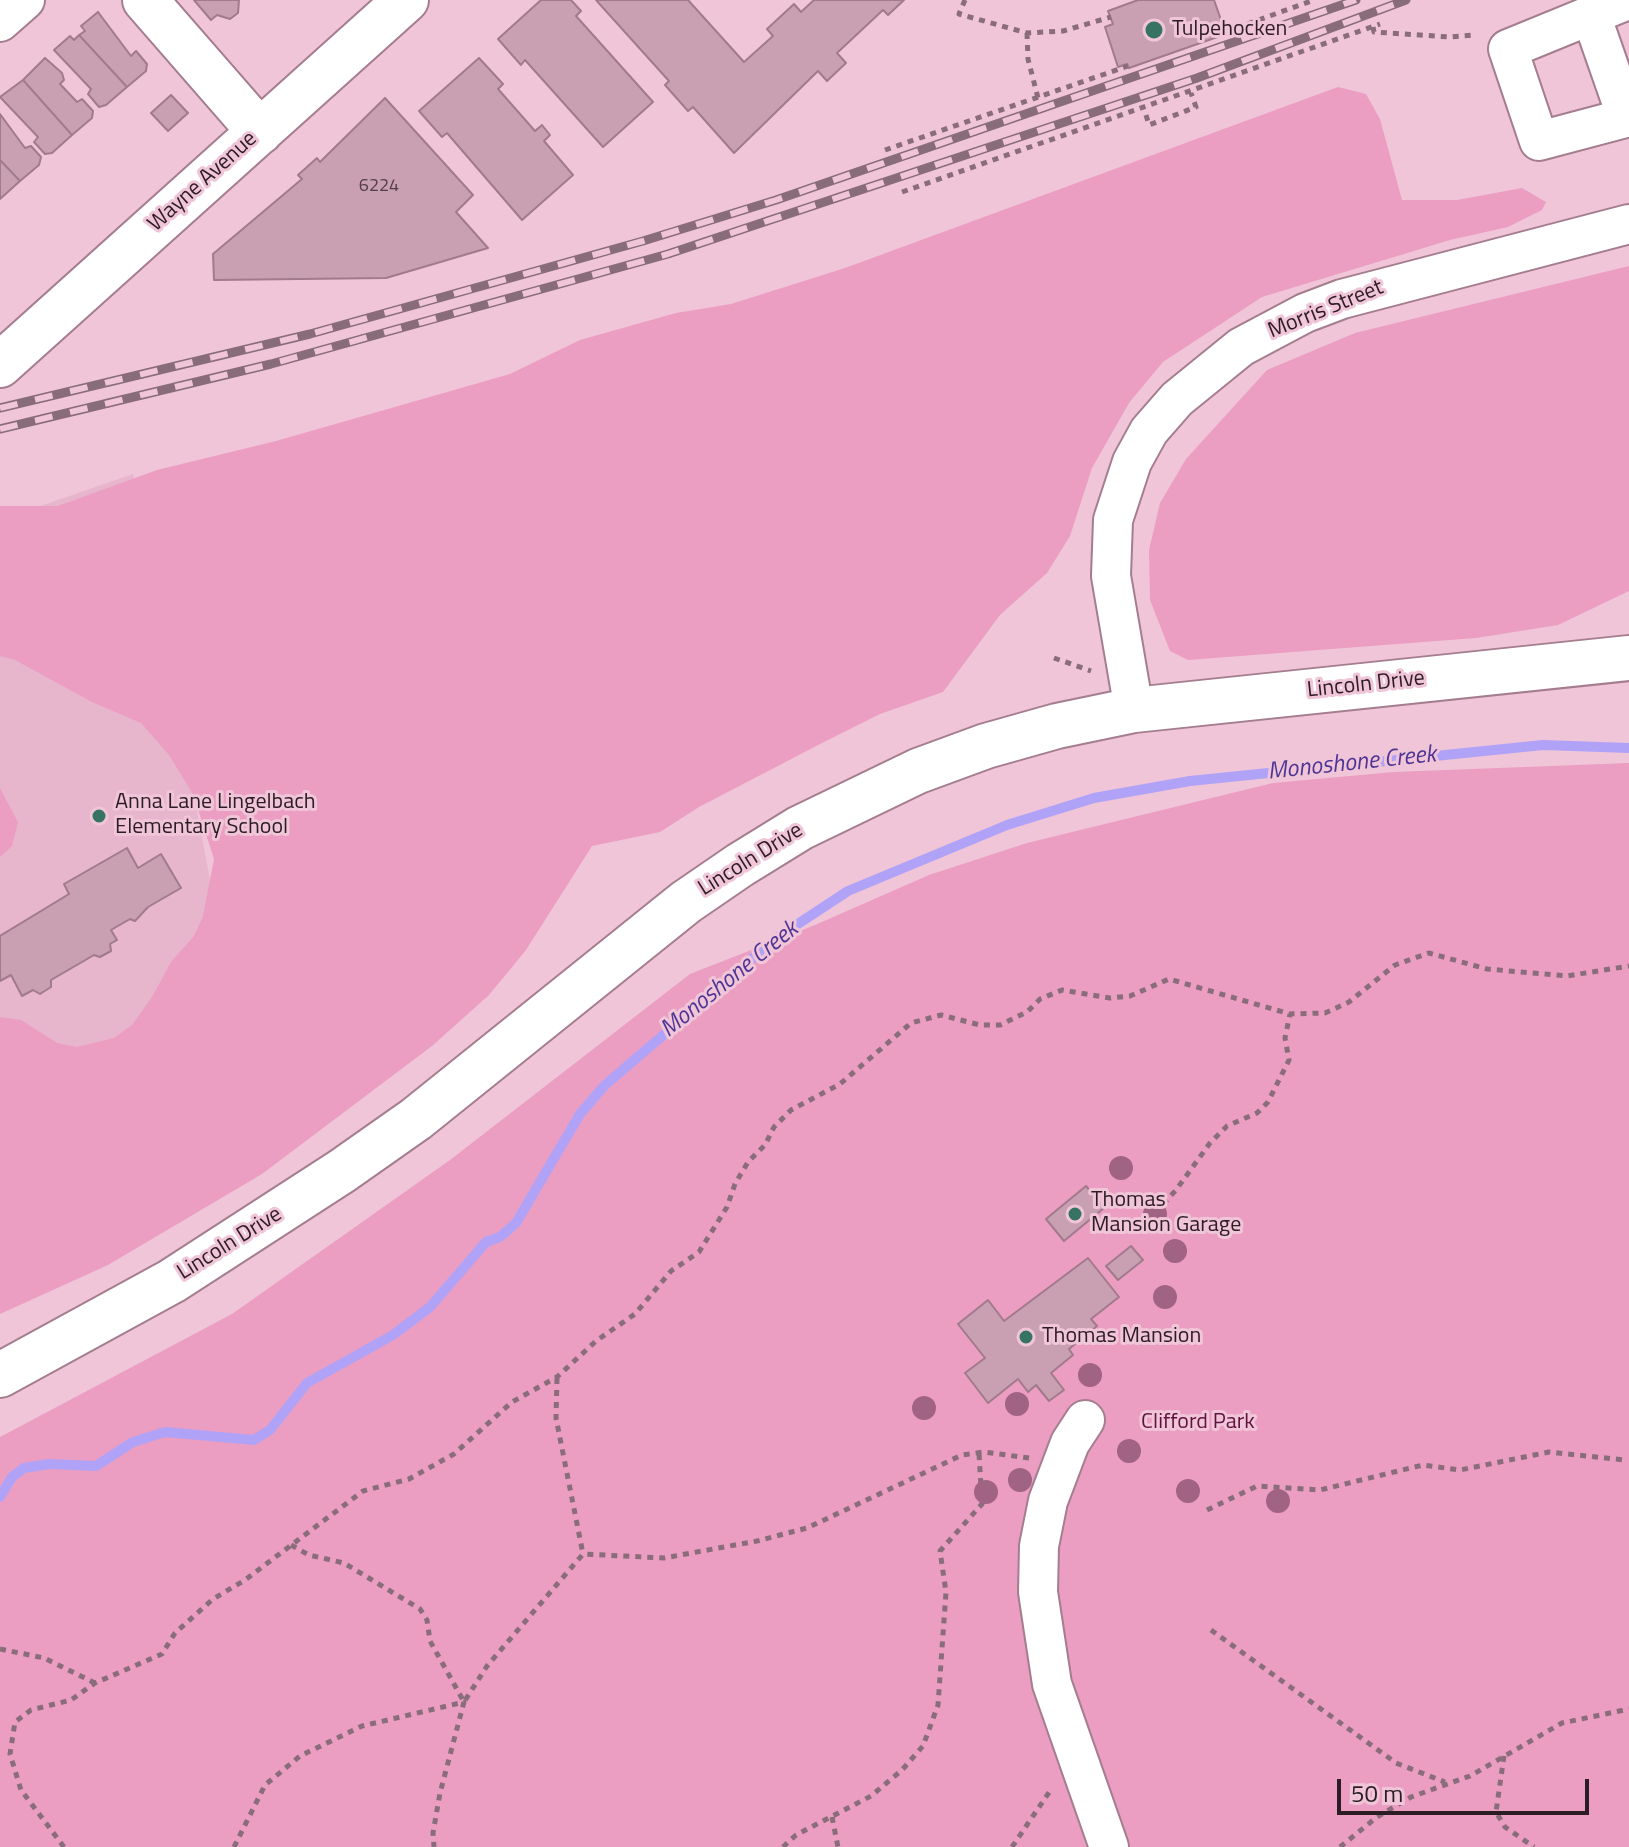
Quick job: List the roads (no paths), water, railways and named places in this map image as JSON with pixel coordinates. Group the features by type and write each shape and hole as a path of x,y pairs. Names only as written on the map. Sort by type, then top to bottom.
{"main road":[{"path":"145,0 260,132"},
{"name":"Wayne Avenue","path":"0,365 406,0"},
{"name":"Lincoln Drive","path":"0,1375 172,1281 342,1171 416,1119 686,902 800,828 918,771 986,746 1134,710 1629,658"}],"street":[{"path":"0,22 25,0"},
{"path":"1591,15 1628,118 1539,141 1508,49 1591,15 1628,0"},
{"name":"Morris Street","path":"1134,710 1111,576 1113,520 1132,462 1149,431 1177,399 1241,347 1305,313 1391,284 1629,224"},
{"path":"1085,1420 1070,1443 1058,1472 1039,1546 1038,1592 1052,1684 1109,1847"}],"waterway":[{"name":"Monoshone Creek","path":"0,1497 12,1477 24,1468 49,1464 96,1466 133,1442 165,1432 254,1440 270,1430 307,1383 393,1335 430,1307 486,1242 500,1237 516,1223 580,1114 604,1086 775,939 848,891 1007,825 1094,798 1190,781 1543,745 1629,748"}],"railway":[{"path":"0,408 310,334 643,241 776,200 1356,0"},
{"path":"0,429 271,364 668,254 1197,78 1406,0"}],"place":[{"name":"Tulpehocken","path":"1154,30"},
{"name":"Anna Lane Lingelbach Elementary School","path":"99,816"},
{"name":"Thomas Mansion Garage","path":"1075,1214"},
{"name":"Thomas Mansion","path":"1026,1337"}],"park label":[{"name":"Clifford Park","path":"1198,1423"}]}
